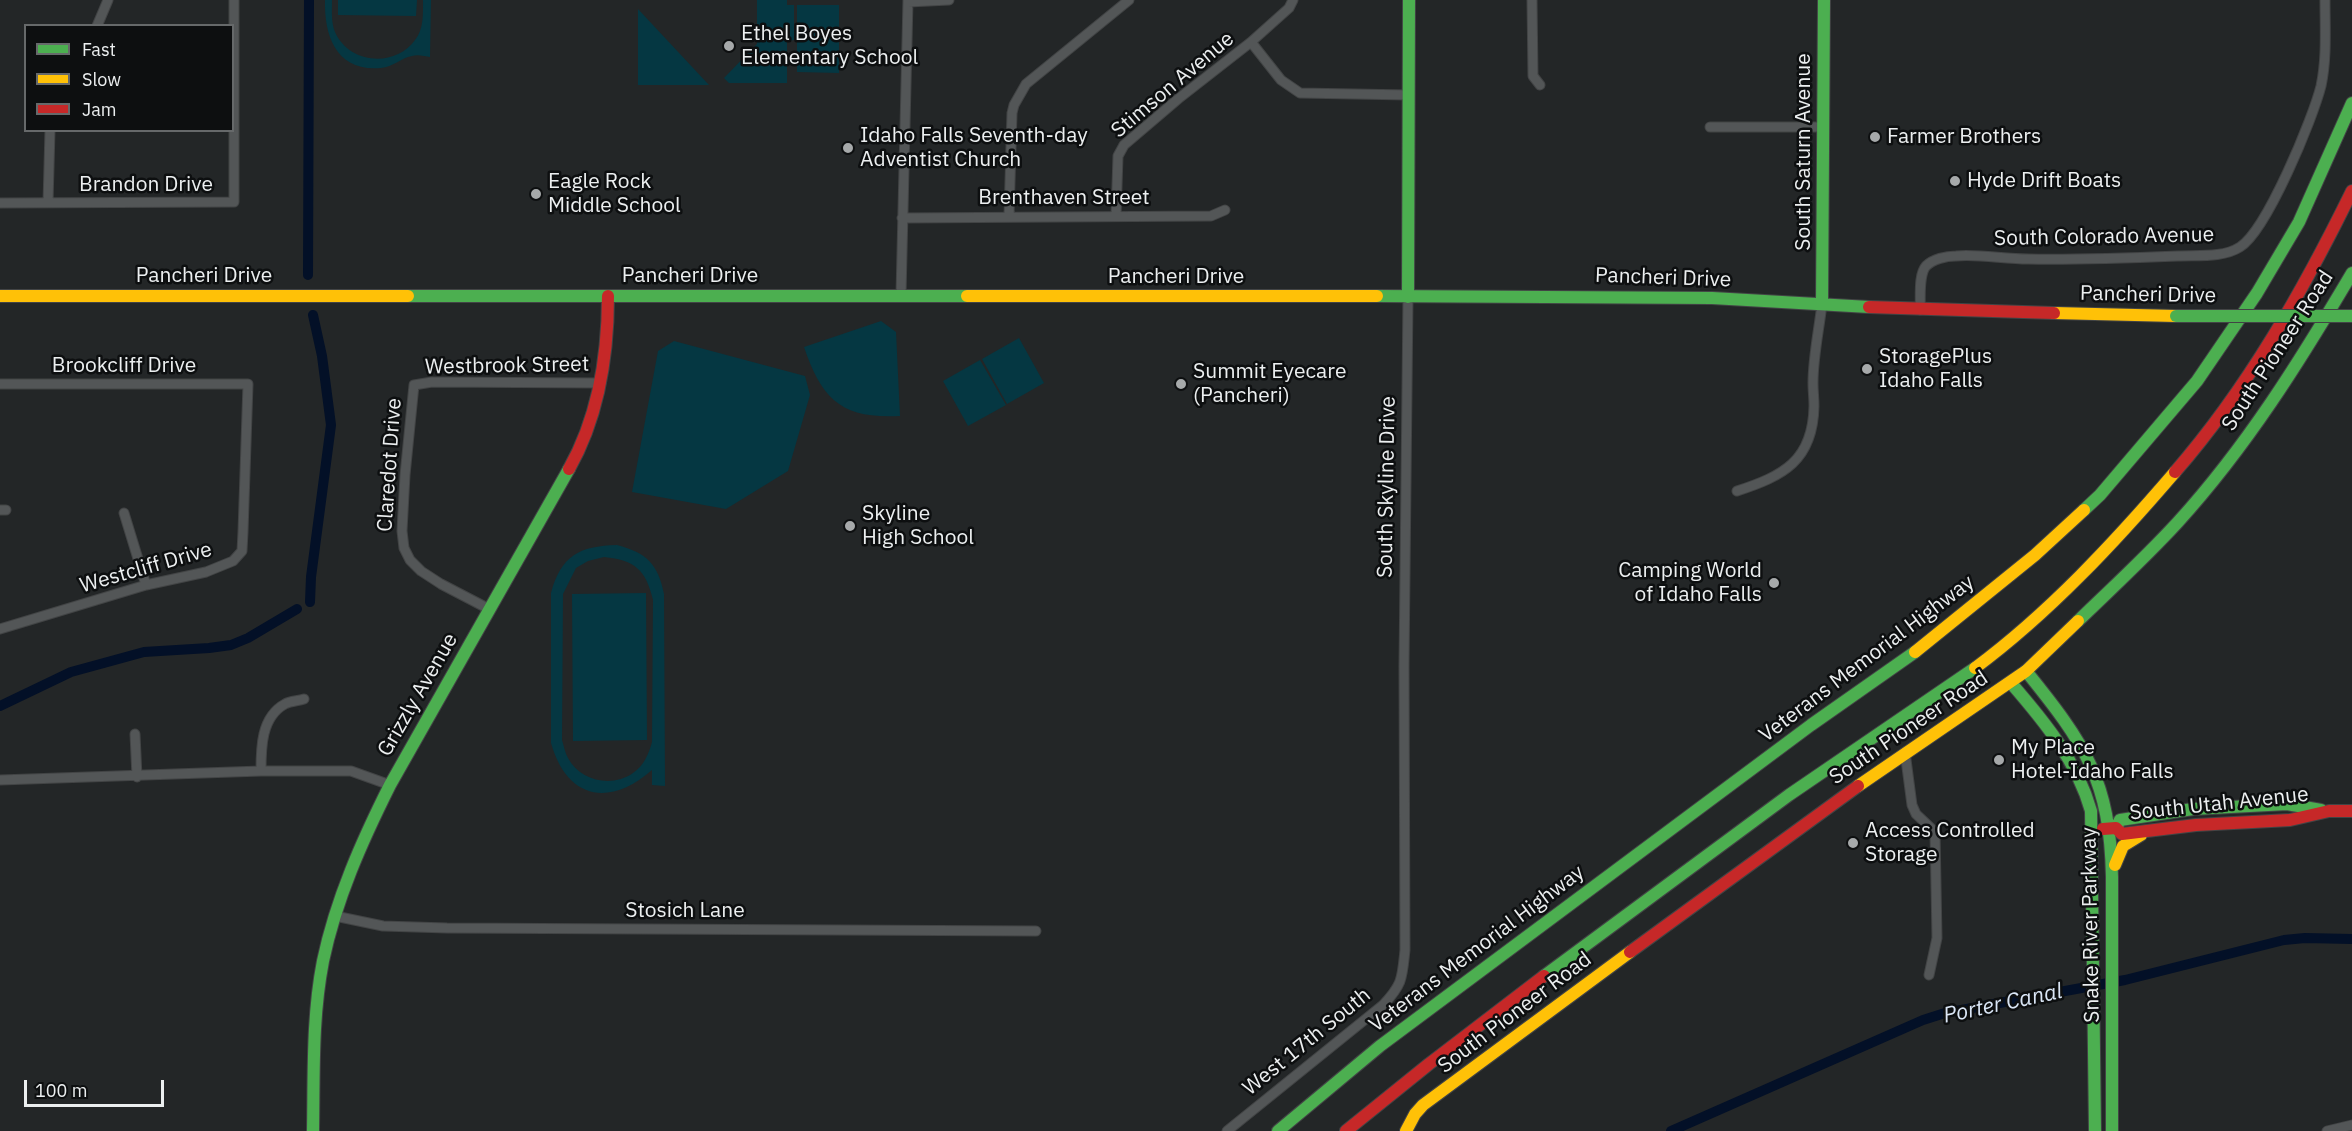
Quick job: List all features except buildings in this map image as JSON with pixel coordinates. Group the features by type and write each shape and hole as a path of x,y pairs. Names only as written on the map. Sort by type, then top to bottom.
{"main road":[{"name":"South Skyline Drive","path":"1408,297 1409,0"},
{"name":"South Saturn Avenue","path":"1822,304 1824,0"},
{"name":"Veterans Memorial Highway","path":"1278,1131 1380,1046 1811,725 1923,646 2035,555 2100,495 2197,381 2257,293 2299,222 2352,104"},
{"path":"1346,1131 1390,1094 1592,939 1804,784 2000,649 2059,595 2102,554 2183,465 2221,415 2297,297 2334,230 2352,191"},
{"name":"South Pioneer Road","path":"1406,1131 1415,1114 1424,1105 1821,811 1905,752 2011,683 2025,671 2178,522 2260,419 2295,369 2352,273"},
{"name":"Pancheri Drive","path":"0,296 1615,296 1920,310 2176,316 2352,316"},
{"name":"Grizzly Avenue","path":"313,1131 318,989 335,916 355,857 390,785 586,436 601,383 608,296"},
{"name":"Snake River Parkway","path":"2025,671 2058,711 2085,750 2101,788 2112,828 2112,1131"},
{"name":"Snake River Parkway","path":"2011,683 2025,698 2077,772 2091,810 2095,1131"},
{"name":"South Utah Avenue","path":"2112,828 2120,820 2204,808 2287,804 2329,812"},
{"name":"South Utah Avenue","path":"2093,830 2112,828 2122,834 2196,825 2290,820 2329,812 2352,811"},
{"path":"2112,884 2117,855 2122,845 2130,839 2156,830"}],"street":[{"path":"98,24 108,0"},
{"name":"Brandon Drive","path":"0,203 234,202 234,0"},
{"path":"901,295 908,1 949,0"},
{"path":"1009,216 1012,113 1020,92 1026,84 1129,0"},
{"name":"Stimson Avenue","path":"1116,216 1118,156 1124,145 1251,42 1289,8 1293,0"},
{"path":"1532,0 1533,76 1540,85"},
{"name":"South Colorado Avenue","path":"1920,310 1923,270 1939,258 1956,255 2028,259 2131,258 2222,254 2240,247 2254,234 2270,208 2312,113 2321,86 2325,58 2325,0"},
{"path":"1251,42 1281,80 1300,93 1409,95"},
{"path":"1710,127 1824,127"},
{"path":"48,203 50,132"},
{"name":"Brenthaven Street","path":"902,218 1211,216 1225,210"},
{"name":"South Skyline Drive","path":"1402,974 1405,950 1404,655 1408,297"},
{"path":"1737,491 1770,480 1785,471 1800,455 1809,438 1814,409 1814,364 1822,304"},
{"name":"Westbrook Street","path":"414,385 432,382 601,383"},
{"name":"Brookcliff Drive","path":"0,384 248,384"},
{"name":"Westcliff Drive","path":"0,629 146,585 206,572 233,561 242,550 248,384"},
{"name":"Claredot Drive","path":"414,385 405,475 402,531 404,548 410,560 421,571 489,609"},
{"path":"124,513 146,585"},
{"path":"261,771 261,742 276,711 285,703 304,699"},
{"path":"135,734 137,777"},
{"path":"1905,752 1912,805 1916,814 1935,832 1937,938 1929,975"},
{"path":"0,780 261,771 351,771 390,785"},
{"name":"Stosich Lane","path":"335,916 383,926 447,928 1036,931"},
{"name":"West 17th South","path":"1227,1131 1383,1005 1398,990 1402,974"},
{"path":"2327,1131 2352,1125"}],"shaded area":[{"path":"325,0 332,0 333,24 342,43 351,51 373,59 396,55 415,40 422,21 423,0 431,0 430,57 414,55 381,68 366,68 354,64 344,58 331,39 325,14"},
{"path":"338,0 417,0 416,16 338,15"},
{"path":"757,0 787,0 787,5 794,5 794,40 787,41 787,83 729,83 724,78 757,44"},
{"path":"797,5 839,5 839,73 797,72"},
{"path":"638,9 709,85 638,85"},
{"path":"881,321 896,332 900,416 863,414 837,402 818,381 804,347"},
{"path":"1019,338 1044,383 1007,404 982,359"},
{"path":"674,341 805,376 810,395 788,471 726,509 632,492 658,351"},
{"path":"980,360 1006,405 968,426 943,381"},
{"path":"617,545 643,556 654,567 664,594 665,786 652,785 652,770 636,782 621,789 606,793 592,792 579,786 568,776 558,762 551,743 551,593 555,580 566,562 582,551","holes":["604,557 615,558 638,568 647,581 653,600 652,742 646,759 637,770 625,778 606,781 588,777 573,766 562,740 563,594 576,568 588,561"]},
{"path":"646,593 647,740 573,741 572,594"}],"waterway":[{"path":"308,275 309,0"},
{"path":"310,602 311,577 331,425 322,356 313,315"},
{"path":"0,706 71,672 144,652 231,645 248,638 297,609"},
{"name":"Porter Canal","path":"1671,1131 1923,1020 1945,1013 2125,980 2284,940 2352,939"}],"traffic: fast":[{"path":"1408,297 1409,0"},
{"path":"1822,304 1824,0"},
{"path":"2084,510 2100,495 2197,381 2257,293 2299,222 2352,103"},
{"path":"2078,621 2166,535 2227,463 2271,402 2352,273"},
{"path":"408,296 967,296"},
{"path":"1377,296 1712,298 1869,307"},
{"path":"2176,316 2352,316"},
{"path":"313,1131 314,1046 319,982 328,938 351,871 390,785 569,469"},
{"path":"1278,1131 1380,1046 1811,725 1915,652"},
{"path":"1544,976 1789,795 1975,668"},
{"path":"2026,671 2079,743 2099,788 2106,814 2112,877 2112,1131"},
{"path":"2011,683 2058,742 2077,775 2091,811 2095,1131"},
{"path":"2116,828 2120,820 2193,809 2287,804 2321,810"}],"traffic: slow":[{"path":"0,296 408,296"},
{"path":"967,296 1377,296"},
{"path":"2054,313 2176,316"},
{"path":"1975,668 2029,624 2080,576 2175,472"},
{"path":"1915,652 2035,555 2084,510"},
{"path":"1858,786 2026,671 2078,621"},
{"path":"2115,865 2123,846 2141,835"},
{"path":"1406,1131 1423,1105 1630,952"}],"traffic: jam":[{"path":"2175,472 2202,440 2250,373 2294,302 2352,191"},
{"path":"569,469 588,428 600,385 606,341 608,296"},
{"path":"1869,307 2054,313"},
{"path":"1630,952 1858,786"},
{"path":"2103,829 2116,828 2122,834 2196,825 2290,820 2329,811 2352,811"},
{"path":"1346,1131 1544,976"}],"place":[{"name":"Ethel Boyes Elementary School","path":"729,46"},
{"name":"Farmer Brothers","path":"1875,137"},
{"name":"Idaho Falls Seventh-day Adventist Church","path":"848,148"},
{"name":"Hyde Drift Boats","path":"1955,181"},
{"name":"Eagle Rock Middle School","path":"536,194"},
{"name":"StoragePlus Idaho Falls","path":"1867,369"},
{"name":"Summit Eyecare (Pancheri)","path":"1181,384"},
{"name":"Skyline High School","path":"850,526"},
{"name":"Camping World of Idaho Falls","path":"1774,583"},
{"name":"My Place Hotel-Idaho Falls","path":"1999,760"},
{"name":"Access Controlled Storage","path":"1853,843"}]}
